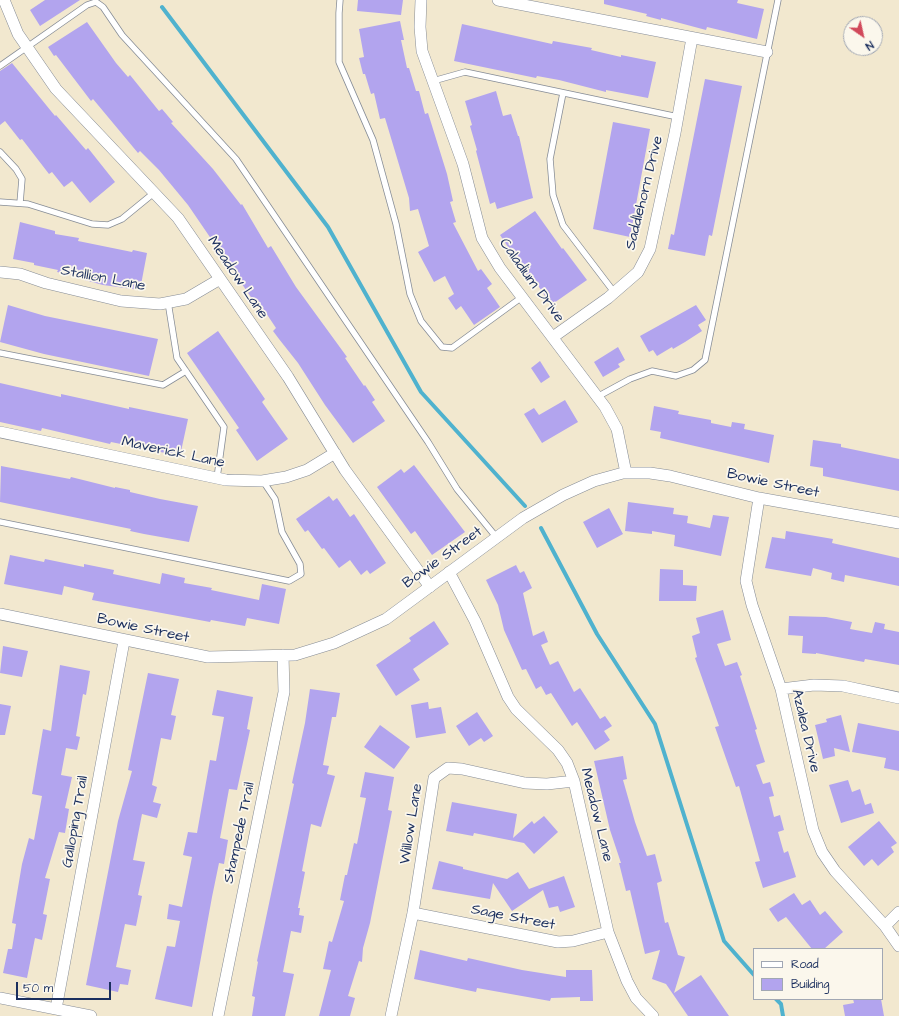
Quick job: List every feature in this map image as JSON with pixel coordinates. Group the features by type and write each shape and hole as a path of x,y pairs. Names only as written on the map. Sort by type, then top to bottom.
{"street":[{"name":"Meadow Lane","path":"4,0 10,18 27,48 56,89 178,218 288,378 345,470 430,587"},
{"name":"Caladium Drive","path":"421,0 420,27 422,51 444,108 463,164 482,238 500,268 597,397 617,429 626,473"},
{"path":"498,0 767,52"},
{"name":"Saddlehorn Drive","path":"553,337 614,292 638,272 650,249 678,117 692,38"},
{"name":"Stallion Lane","path":"0,272 20,274 46,283 121,301 160,304 186,299 220,279"},
{"name":"Maverick Lane","path":"0,432 217,478 262,481 286,477 307,470 335,453"},
{"name":"Bowie Street","path":"0,614 208,658 295,655 334,643 386,619 523,518 563,494 594,481 626,473 650,473 670,476 759,498 899,523"},
{"name":"Azalea Drive","path":"759,498 746,581 752,605 780,689 813,830 822,852 835,871 885,926 899,946"},
{"name":"Meadow Lane","path":"449,572 475,621 508,697 516,709 558,750 568,763 574,781 608,932 627,981 636,998 653,1016"},
{"name":"Galloping Trail","path":"56,1009 124,641"},
{"name":"Stampede Trail","path":"218,1016 284,692 283,655"},
{"path":"780,689 814,685 842,686 899,698"},
{"name":"Willow Lane","path":"391,1016 413,913 434,778 448,768 462,769 525,784 547,784 574,781"},
{"path":"885,926 899,912"},
{"name":"Sage Street","path":"413,913 558,942 573,941 608,932"},
{"path":"0,998 91,1016"}],"lane":[{"path":"340,0 339,62 373,140 396,224 410,294 421,321 442,347 452,348 522,297"},
{"path":"597,397 630,379 652,371 676,376 693,370 705,360 778,0"},
{"path":"0,66 87,5 96,2 103,7 122,35 236,159 428,442 457,489 497,538"},
{"path":"433,81 465,72 678,117"},
{"path":"563,93 550,159 553,195 563,226 614,292"},
{"path":"0,152 16,169 22,179 20,203"},
{"path":"0,202 20,203 43,208 92,224 108,225 122,219 155,192"},
{"path":"168,302 177,358 224,427 217,478"},
{"path":"0,353 163,385 186,371"},
{"path":"0,522 289,581 301,574 300,564 282,532 275,499 262,481"}],"building":[{"path":"45,0 80,0 40,26 30,10"},
{"path":"358,0 403,0 401,15 357,11"},
{"path":"604,0 738,0 737,3 764,9 757,39 707,27 706,30 661,18 661,20 646,16 647,14 604,4"},
{"path":"400,21 404,40 401,40 407,68 409,68 416,91 419,91 425,114 428,113 447,174 453,201 450,202 456,222 453,223 478,271 481,269 492,284 487,288 500,307 474,325 461,306 456,310 448,298 454,294 445,276 434,282 418,252 429,246 418,209 410,211 409,198 385,118 380,119 374,93 371,94 365,74 363,74 359,58 364,57 359,29"},
{"path":"87,22 116,63 128,77 130,75 159,111 162,109 173,122 171,123 213,169 241,205 242,204 268,248 271,246 296,287 347,357 345,358 375,400 372,402 385,421 353,443 325,405 298,363 273,331 276,328 260,304 257,306 188,205 159,170 140,151 138,153 93,99 91,101 56,55 54,56 48,47"},
{"path":"462,24 552,44 553,41 592,48 591,50 621,57 621,55 656,62 648,98 606,90 606,92 559,80 537,76 536,78 454,61"},
{"path":"12,63 55,116 56,115 86,150 88,148 115,182 90,203 72,181 64,187 52,172 49,174 22,139 20,140 5,121 0,125 0,71"},
{"path":"705,79 742,86 712,236 709,235 705,256 668,249 671,234 674,235"},
{"path":"496,91 503,116 511,114 519,136 533,198 497,209 495,202 490,204 465,101"},
{"path":"613,122 650,129 630,237 593,229"},
{"path":"535,211 562,249 563,248 587,280 551,305 535,281 532,283 500,235"},
{"path":"20,222 55,231 55,234 79,238 78,241 132,252 133,250 147,253 140,290 103,285 81,279 81,277 57,272 58,270 34,265 34,263 13,259"},
{"path":"8,305 45,316 158,339 149,376 44,354 0,342"},
{"path":"696,305 706,320 698,325 702,331 673,349 672,347 657,356 653,350 649,352 640,336"},
{"path":"218,331 265,399 262,402 288,439 257,461 236,430 239,428 187,353"},
{"path":"618,347 625,360 618,364 620,367 603,377 594,362"},
{"path":"540,361 550,377 541,383 531,368"},
{"path":"0,383 61,397 61,394 129,409 129,407 188,419 180,456 111,442 110,444 42,428 41,431 0,422"},
{"path":"565,400 578,422 542,443 524,414 534,408 539,415"},
{"path":"654,406 679,411 678,414 711,420 711,423 731,427 732,422 745,424 744,429 774,435 769,463 660,438 661,432 650,430"},
{"path":"813,440 841,444 841,447 899,459 899,491 823,476 823,468 810,466"},
{"path":"414,465 465,532 432,555 415,531 411,534 377,487 401,469 404,473"},
{"path":"1,466 70,479 71,477 115,488 130,490 130,492 160,499 198,506 189,542 144,534 130,531 131,529 0,502"},
{"path":"329,496 333,501 337,498 350,517 354,514 386,563 370,574 367,570 361,575 350,560 339,568 324,548 322,549 308,530 305,532 296,519"},
{"path":"628,502 674,508 673,514 688,516 687,523 710,528 713,515 729,517 721,556 674,546 675,535 652,531 652,534 625,531"},
{"path":"609,508 623,534 597,548 583,522"},
{"path":"786,531 833,539 832,543 899,558 899,586 845,575 844,582 831,579 832,573 813,568 811,576 765,568 772,537 785,539"},
{"path":"10,555 44,562 45,559 84,567 84,564 114,570 113,574 160,584 162,573 185,578 184,583 212,588 211,590 259,600 262,584 286,589 279,624 247,618 245,626 211,620 210,622 92,600 94,593 64,586 62,595 4,584"},
{"path":"516,565 520,573 524,571 532,588 523,593 533,636 544,631 548,642 541,645 550,665 558,661 574,692 580,688 600,719 605,716 612,726 604,731 610,740 595,750 577,722 572,726 551,693 546,695 541,686 536,689 526,669 522,670 504,630 498,605 486,580"},
{"path":"660,569 683,570 683,585 697,586 696,601 659,601"},
{"path":"723,610 731,640 717,644 725,666 737,662 742,675 740,676 757,729 755,730 765,762 756,765 763,784 770,782 774,796 769,797 774,817 780,815 784,830 778,832 784,853 788,851 796,877 763,888 755,862 760,861 739,786 736,787 715,727 719,726 695,658 697,657 692,636 700,633 696,618"},
{"path":"789,616 826,617 852,622 850,629 872,633 875,622 885,624 884,629 899,632 899,665 865,659 864,662 816,653 802,653 803,636 788,635"},
{"path":"434,621 449,644 413,669 420,680 396,696 376,665 411,641 409,638"},
{"path":"3,646 28,651 22,677 0,673"},
{"path":"60,665 90,671 86,695 83,694 76,736 80,737 77,750 66,748 61,775 72,777 65,808 69,809 65,833 59,832 45,878 50,879 43,914 47,915 42,940 35,938 27,978 3,973 8,949 12,949 16,924 12,923 22,864 29,838 34,840 42,796 32,794 43,729 51,731"},
{"path":"148,673 179,679 171,715 176,716 171,740 161,738 152,785 157,787 153,802 161,804 157,818 142,814 133,860 145,862 138,895 142,896 136,926 125,924 116,967 131,970 128,985 120,984 118,992 86,985 118,821 132,771 128,770"},
{"path":"310,689 340,693 336,717 332,717 323,765 329,766 327,774 335,776 321,827 311,824 302,871 305,872 298,908 300,908 299,915 304,916 301,933 291,931 283,972 294,974 285,1016 252,1016 255,997 252,996 257,961 294,784 292,783 305,723"},
{"path":"217,690 253,697 247,729 250,730 237,790 229,789 220,838 228,840 224,864 219,863 192,1007 155,999 167,946 175,947 180,921 167,919 169,904 182,907 192,857 183,855 188,832 197,833 210,760 216,761 224,717 212,715"},
{"path":"428,702 429,709 441,707 446,733 416,738 411,705"},
{"path":"0,704 11,706 5,735 0,735"},
{"path":"477,712 493,736 484,742 481,738 469,746 456,726"},
{"path":"841,715 850,752 834,748 835,756 823,759 815,725 827,722 826,719"},
{"path":"858,723 899,731 899,771 884,768 886,758 852,752"},
{"path":"380,725 410,747 394,769 364,747"},
{"path":"623,756 627,779 623,780 635,822 647,856 655,854 662,881 657,883 665,923 668,922 678,955 685,957 674,993 701,975 729,1016 688,1016 666,984 652,979 660,950 645,954 630,890 626,891 619,863 621,863 610,830 594,761"},
{"path":"365,772 394,777 388,810 392,811 370,923 363,948 362,962 359,961 348,996 355,998 350,1016 319,1016 331,970 323,969 329,941 332,942 344,901 340,900 345,875 347,875 354,843 357,844 366,798 360,797"},
{"path":"848,780 852,792 860,789 865,805 871,803 874,813 841,823 829,785"},
{"path":"452,802 517,814 513,838 532,821 534,824 544,816 558,832 534,854 524,843 474,833 473,836 446,831"},
{"path":"879,821 897,843 891,847 894,852 878,866 872,859 864,866 848,847"},
{"path":"439,861 463,867 463,869 507,879 518,872 529,889 564,876 575,907 560,912 558,906 549,908 543,890 512,911 493,883 490,899 432,889"},
{"path":"794,893 802,905 810,900 820,915 825,911 843,932 825,948 811,948 786,917 778,922 769,909"},
{"path":"420,950 467,961 468,958 522,970 566,977 566,970 592,970 593,1001 580,1001 580,997 551,998 550,1001 477,988 476,992 414,979"},
{"path":"853,1000 881,1000 884,1016 845,1016 843,1005 854,1003"}],"waterway":[{"path":"162,7 328,227 421,392 525,506"},
{"path":"541,528 597,634 655,724 724,941 753,974"},
{"path":"777,1000 781,1004 783,1016"}]}
